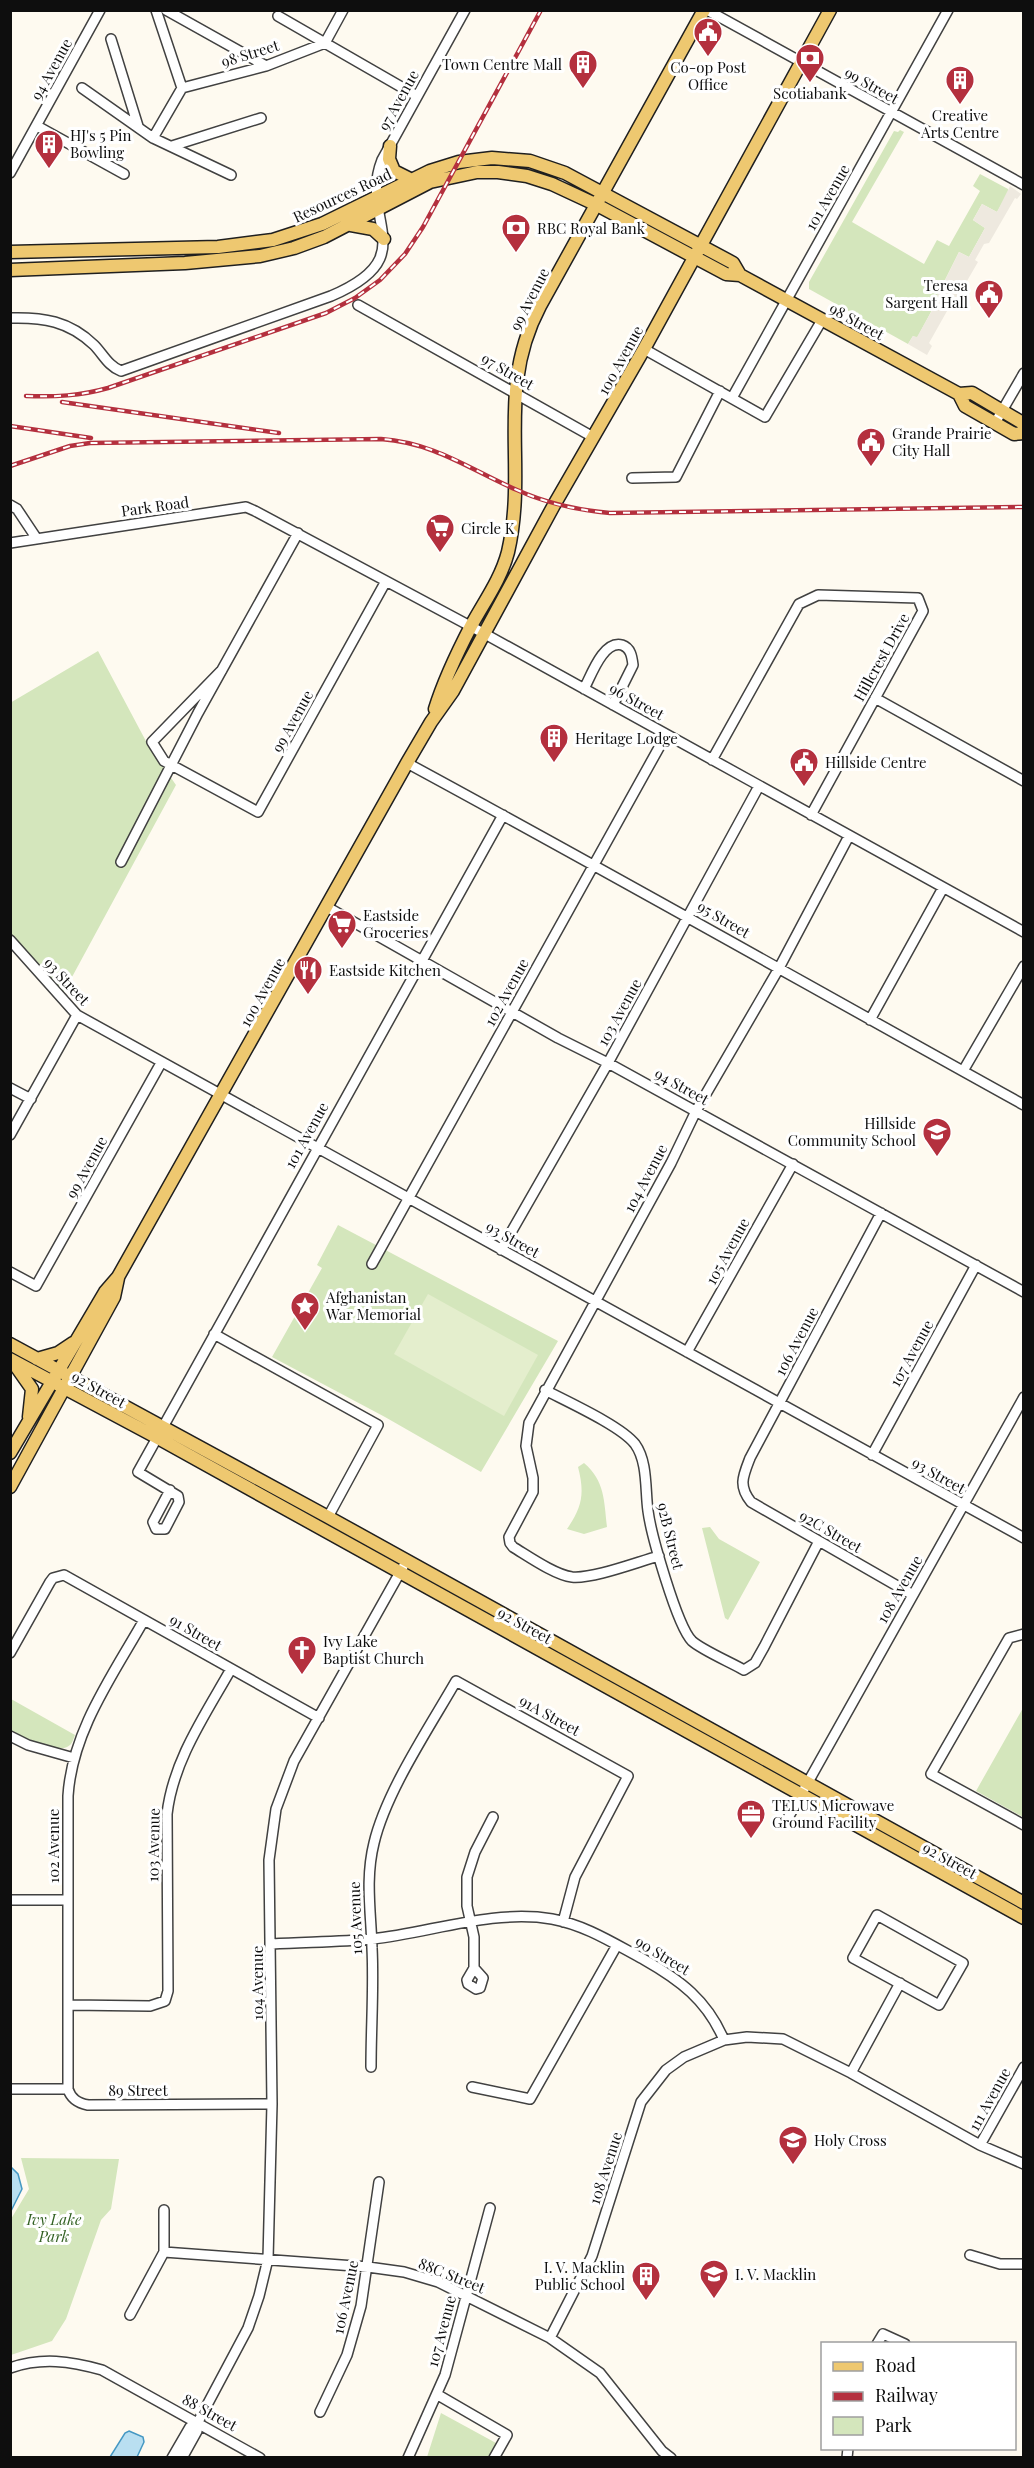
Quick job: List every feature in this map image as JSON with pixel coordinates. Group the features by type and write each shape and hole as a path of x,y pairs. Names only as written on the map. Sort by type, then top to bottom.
{"main road":[{"name":"99 Avenue","path":"471,627 498,579 512,534 516,490 514,391 519,360 533,320 706,10"},
{"name":"100 Avenue","path":"10,1487 62,1379 78,1338 105,1292 118,1277 430,722 453,692 830,10"},
{"path":"390,146 389,159 394,171 410,179"},
{"name":"Resources Road","path":"10,252 218,247 254,243 314,227 410,179 459,162 505,158 545,166 603,193"},
{"name":"Resources Road","path":"10,270 245,258 294,248 349,225 430,182 477,172 498,171 527,176 552,184 597,205"},
{"name":"98 Street","path":"603,193 733,263 740,275"},
{"name":"98 Street","path":"597,205 726,274 740,275 959,394 972,393 1022,422 1023,426"},
{"path":"349,225 373,229 384,239"},
{"name":"98 Street","path":"959,394 965,406 1014,434 1023,433"},
{"name":"100 Avenue","path":"430,722 444,681 471,627"},
{"name":"100 Avenue","path":"10,1453 29,1421 62,1379 114,1297 118,1277"},
{"path":"37,1359 58,1353 78,1338"},
{"name":"92 Street","path":"10,1344 37,1359 62,1379"},
{"path":"11,1359 32,1389 29,1421"},
{"name":"92 Street","path":"11,1359 62,1379 403,1567 807,1783 1023,1903"},
{"name":"92 Street","path":"159,1432 328,1517 403,1567 800,1795 1023,1917"}],"street":[{"name":"94 Avenue","path":"10,173 100,10"},
{"path":"153,138 182,88 156,10"},
{"path":"166,10 266,66"},
{"path":"325,43 343,10"},
{"name":"97 Avenue","path":"384,239 376,196 377,173 465,10"},
{"name":"99 Street","path":"706,10 1023,185"},
{"name":"101 Avenue","path":"732,398 948,10"},
{"name":"98 Street","path":"278,16 417,96"},
{"path":"111,39 138,126"},
{"name":"98 Street","path":"182,88 266,66 325,43"},
{"path":"82,88 153,138 231,175"},
{"path":"172,146 261,118"},
{"path":"37,126 124,174"},
{"path":"10,318 45,318 67,327 86,339 114,368 121,371 341,291 374,267 383,252 384,239"},
{"name":"97 Street","path":"358,305 593,437"},
{"path":"644,349 765,417 822,320"},
{"path":"995,423 1023,373"},
{"path":"632,478 676,477 720,391"},
{"path":"10,506 17,509 37,538"},
{"name":"Park Road","path":"10,543 246,507 298,533"},
{"path":"121,862 222,670 298,533"},
{"name":"96 Street","path":"298,533 1023,932"},
{"name":"99 Avenue","path":"171,765 258,812 386,581"},
{"name":"Hillcrest Drive","path":"712,760 799,604 819,596 918,598 923,611 811,815"},
{"path":"584,689 606,649 615,645 623,645 629,650 633,665 613,705"},
{"path":"171,765 164,761 152,742 222,670"},
{"path":"875,698 1023,781"},
{"name":"102 Avenue","path":"372,1264 666,735"},
{"name":"95 Street","path":"407,763 688,916 778,969 1023,1105"},
{"name":"103 Avenue","path":"501,1250 608,1063 759,786"},
{"name":"101 Avenue","path":"170,1490 138,1472 503,815"},
{"name":"104 Avenue","path":"659,1556 588,1576 572,1577 554,1570 510,1543 509,1537 533,1492 533,1478 527,1456 527,1433 532,1414 671,1163 696,1111 778,969 849,836"},
{"path":"870,1020 943,888"},
{"name":"94 Street","path":"327,907 512,1012 1023,1292"},
{"name":"93 Street","path":"11,942 77,1015 1023,1538"},
{"path":"963,1071 1023,966"},
{"path":"10,1135 77,1015"},
{"name":"99 Avenue","path":"10,1272 36,1286 162,1063"},
{"path":"10,1088 31,1099"},
{"name":"105 Avenue","path":"687,1352 793,1164"},
{"name":"106 Avenue","path":"742,1485 741,1479 750,1458 881,1213"},
{"name":"107 Avenue","path":"872,1455 976,1265"},
{"path":"214,1334 378,1425 328,1517"},
{"name":"92B Street","path":"545,1390 622,1433 634,1443 642,1458 648,1514 659,1556 682,1623 692,1641 744,1670 755,1663 819,1541"},
{"name":"108 Avenue","path":"784,1825 1023,1397"},
{"name":"92C Street","path":"742,1485 743,1492 751,1502 913,1595"},
{"name":"104 Avenue","path":"198,2422 248,2328 260,2296 268,2259 272,2104 272,1944 269,1860 273,1824 288,1775 403,1567"},
{"name":"91 Street","path":"10,1653 50,1582 59,1575 68,1576 319,1718"},
{"name":"102 Avenue","path":"68,2090 68,1796 74,1758 92,1713 144,1620"},
{"path":"1023,1634 1009,1638 931,1774 1023,1825"},
{"name":"103 Avenue","path":"69,2005 150,2006 165,2001 168,1991 167,1814 170,1795 177,1768 184,1753 231,1669"},
{"name":"105 Avenue","path":"370,2067 372,1939 368,1899 369,1873 377,1831 393,1794 456,1681"},
{"name":"91A Street","path":"456,1681 628,1776 575,1877 563,1922"},
{"path":"10,1736 28,1745 74,1758"},
{"path":"474,1968 474,1937 466,1892 467,1877 475,1852 493,1817"},
{"path":"10,1900 68,1900"},
{"path":"877,1915 963,1963 939,2005 900,1983 853,1958 877,1915"},
{"name":"90 Street","path":"272,1944 372,1939 510,1917 544,1918 563,1922 591,1931 670,1974 692,1992 712,2016 724,2040"},
{"path":"472,2087 530,2099 617,1945"},
{"path":"851,2073 900,1983"},
{"path":"724,2040 747,2037 783,2038 980,2145 1023,2163"},
{"name":"108 Avenue","path":"550,2338 592,2256 641,2102 666,2070 684,2057 724,2040"},
{"name":"111 Avenue","path":"980,2145 1023,2067"},
{"path":"10,2089 68,2090"},
{"name":"89 Street","path":"68,2090 79,2103 88,2105 272,2104"},
{"name":"106 Avenue","path":"320,2412 347,2355 361,2306 380,2182"},
{"name":"107 Avenue","path":"408,2457 438,2395 451,2356 490,2208"},
{"path":"130,2315 164,2252 164,2210"},
{"name":"88C Street","path":"164,2252 368,2267 415,2274 438,2282 550,2338 600,2373 662,2451 671,2457"},
{"path":"970,2255 1000,2264 1023,2264"},
{"path":"879,2342 883,2334 902,2342"},
{"name":"88 Street","path":"10,2368 24,2363 46,2360 74,2362 102,2370 260,2457"},
{"path":"438,2395 507,2435 494,2457"},
{"path":"172,2457 190,2427 198,2422"},
{"path":"182,2457 197,2431 198,2422"},
{"path":"653,2457 662,2451"}],"green space":[{"path":"894,131 904,132 852,222 924,264 937,240 949,246 980,191 973,186 980,174 1008,189 997,212 982,204 973,220 985,228 969,257 959,252 917,338 913,336 908,344 809,289 809,282"},
{"path":"98,651 148,745 176,785 59,1001 11,947 10,703"},
{"path":"338,1225 558,1341 481,1472 385,1417 272,1357 322,1268 317,1265"},
{"path":"428,1294 538,1355 504,1416 394,1354"},
{"path":"584,1463 600,1484 607,1527 584,1534 567,1529 581,1500 578,1467"},
{"path":"710,1527 719,1539 760,1562 728,1620 725,1618 702,1528"},
{"path":"11,1699 75,1735 71,1744 67,1747 55,1748 11,1731"},
{"path":"1023,1708 1023,1817 976,1791"},
{"name":"Ivy Lake Park","path":"21,2158 119,2159 111,2209 101,2220 66,2319 52,2341 11,2355 11,2219 29,2189"},
{"path":"441,2413 496,2443 488,2457 427,2457"}],"shaded area":[{"path":"1010,186 1021,194 1017,199 1015,198 989,243 984,244 975,260 978,262 929,343 932,346 927,355 908,344 913,336 917,337 939,298 937,296 959,252 969,257 985,228 973,220 982,204 997,212"}],"water":[{"path":"11,2167 18,2174 22,2189 11,2211"},
{"path":"129,2431 143,2437 144,2442 137,2457 110,2457 125,2433"}],"railway":[{"path":"26,396 67,395 108,388 326,313 355,298 380,280 405,254 423,227 541,10"},
{"path":"62,402 279,433"},
{"path":"10,426 91,438"},
{"path":"10,466 70,446 90,443 381,439 400,441 435,451 540,499 563,506 598,512 1024,507"}],"place":[{"name":"Co-op Post Office","path":"708,58"},
{"name":"Scotiabank","path":"810,84"},
{"name":"Town Centre Mall","path":"583,90"},
{"name":"Creative Arts Centre","path":"960,106"},
{"name":"HJ's 5 Pin Bowling","path":"49,170"},
{"name":"RBC Royal Bank","path":"516,254"},
{"name":"Teresa Sargent Hall","path":"989,320"},
{"name":"Grande Prairie City Hall","path":"871,468"},
{"name":"Circle K","path":"440,554"},
{"name":"Heritage Lodge","path":"554,764"},
{"name":"Hillside Centre","path":"804,788"},
{"name":"Eastside Groceries","path":"342,950"},
{"name":"Eastside Kitchen","path":"308,996"},
{"name":"Hillside Community School","path":"937,1158"},
{"name":"Afghanistan War Memorial","path":"305,1332"},
{"name":"Ivy Lake Baptist Church","path":"302,1676"},
{"name":"TELUS Microwave Ground Facility","path":"751,1840"},
{"name":"Holy Cross","path":"793,2166"},
{"name":"I. V. Macklin","path":"714,2300"},
{"name":"I. V. Macklin Public School","path":"646,2302"}]}
